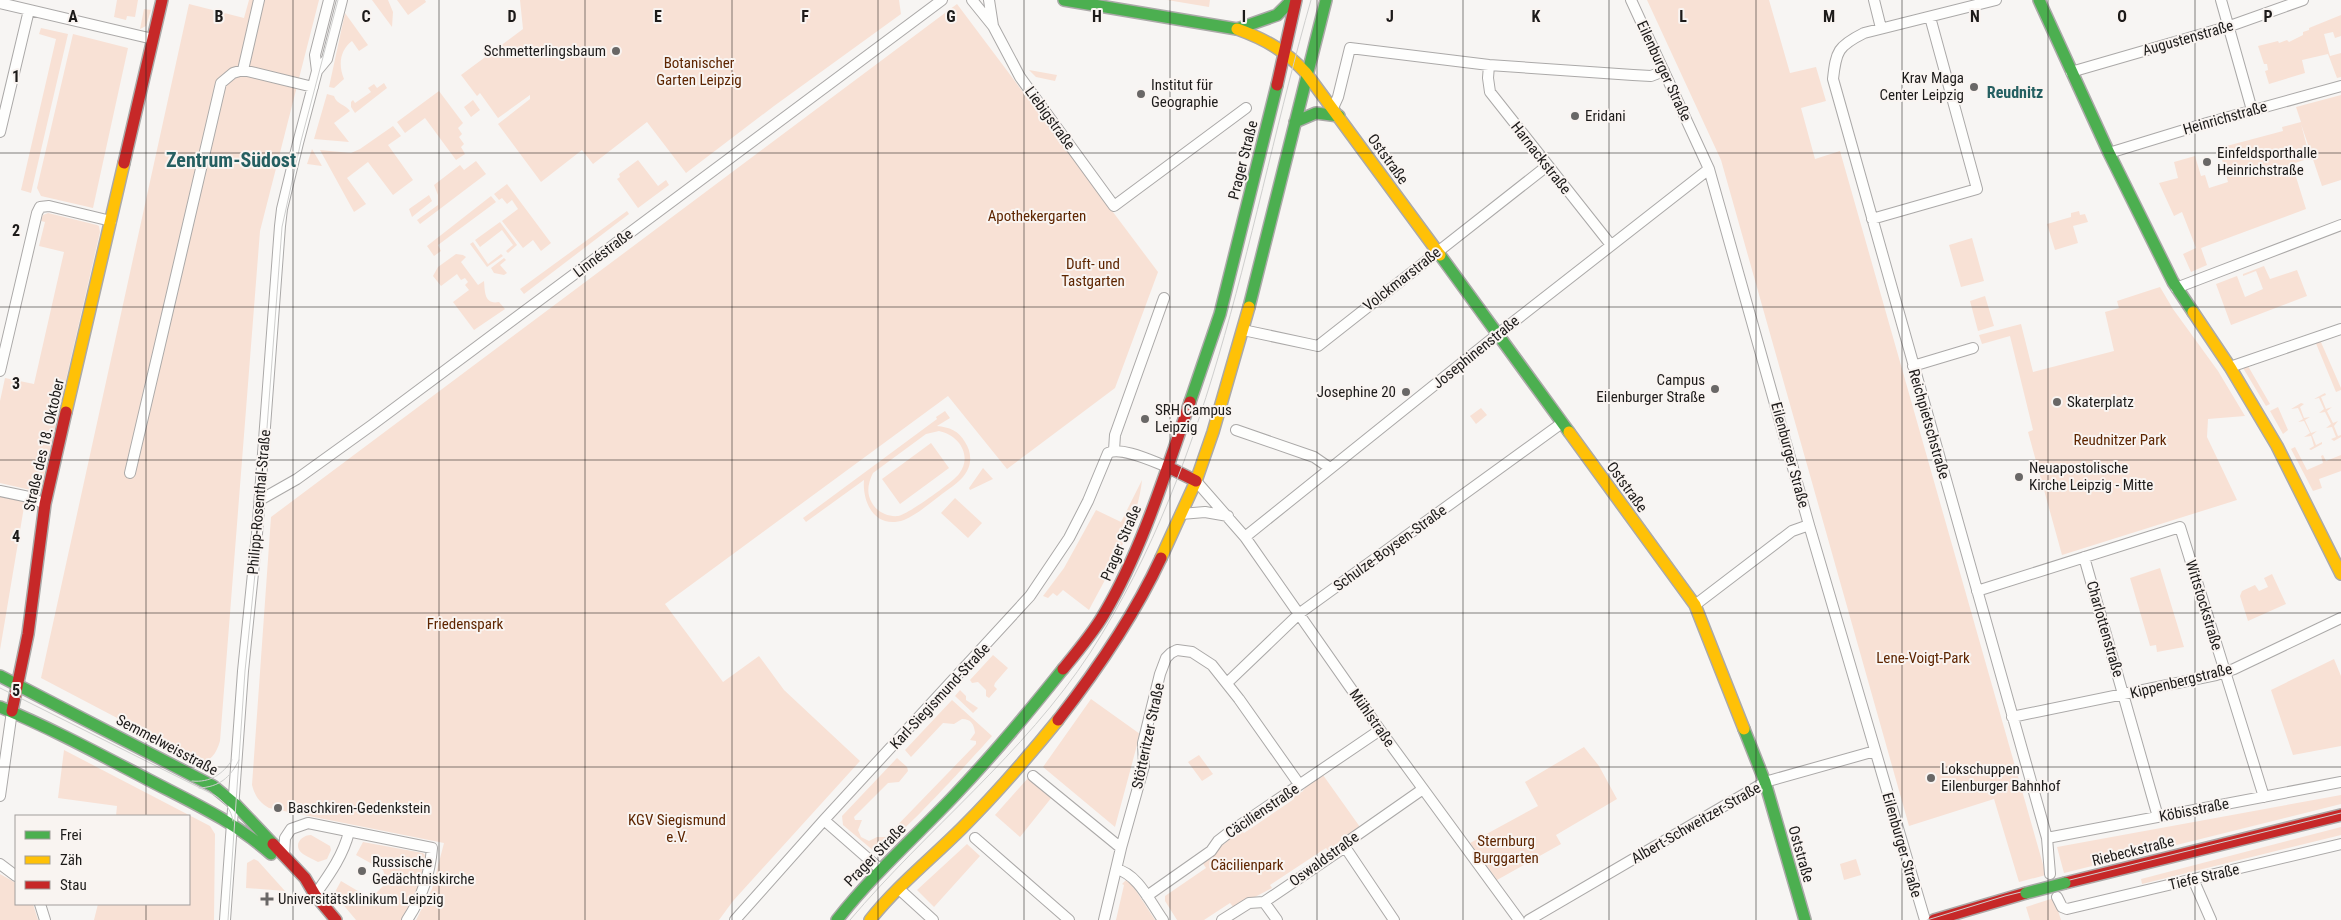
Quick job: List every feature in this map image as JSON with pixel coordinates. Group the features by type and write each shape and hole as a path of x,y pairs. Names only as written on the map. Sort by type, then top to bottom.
{"main road":[{"name":"Straße des 18. Oktober","path":"12,712 19,685 35,593 36,559 45,504 162,0"},
{"path":"1064,0 1236,29 1265,39 1284,49"},
{"path":"1236,29 1276,15 1292,0"},
{"name":"Prager Straße","path":"837,920 881,870 955,795 1014,731 1103,616 1119,587 1168,467 1220,314 1296,0"},
{"path":"870,920 990,800 1025,760 1080,692 1144,594 1196,481 1213,432 1243,330 1326,0"},
{"path":"2039,0 2109,153 2176,288 2230,367 2278,446 2341,574"},
{"name":"Oststraße","path":"1284,49 1307,74 1336,112 1695,605 1765,782 1804,920"},
{"path":"1295,122 1307,114 1317,111 1336,112"},
{"path":"1168,467 1196,481"},
{"name":"Semmelweisstraße","path":"0,676 199,778 234,803 305,878 315,895 336,920"},
{"name":"Semmelweisstraße","path":"0,707 133,771 232,824 264,848 300,885 315,895"},
{"name":"Riebeckstraße","path":"1934,920 2026,892 2341,816"}],"street":[{"path":"244,70 259,0"},
{"name":"Philipp-Rosenthal-Straße","path":"225,920 244,664 260,500 282,209 317,71 315,55 329,0"},
{"name":"Philipp-Rosenthal-Straße","path":"317,71 327,59 342,0"},
{"name":"Linnéstraße","path":"260,500 297,479 372,425 942,0"},
{"name":"Liebigstraße","path":"972,0 993,26 1020,77 1114,206 1246,108"},
{"name":"Liebigstraße","path":"989,0 993,26"},
{"name":"Eilenburger Straße","path":"1631,0 1709,169 1874,751 1925,920"},
{"path":"1874,0 1881,28"},
{"name":"Reichpietschstraße","path":"1996,0 1881,28 1848,41 1836,55 1833,79 2047,838 2050,874"},
{"path":"2221,0 2230,26 2252,110"},
{"name":"Augustenstraße","path":"2071,72 2230,26 2303,0"},
{"path":"0,3 153,39"},
{"path":"0,132 29,10"},
{"path":"1872,219 1977,189 1930,16"},
{"path":"1336,112 1350,48 1489,65 1652,76 1664,71"},
{"name":"Harnackstraße","path":"1489,65 1490,92 1610,245"},
{"path":"130,473 221,84 226,77 244,70 313,87"},
{"name":"Heinrichstraße","path":"2109,153 2252,110 2341,86"},
{"name":"Volckmarstraße","path":"1243,330 1318,346 1547,166"},
{"name":"Josephinenstraße","path":"1245,537 1610,245 1709,169"},
{"path":"0,370 40,207 49,206 111,221"},
{"path":"2176,288 2341,226"},
{"name":"Karl-Siegismund-Straße","path":"735,920 824,820 1030,596 1069,538 1088,501 1105,459 1114,450 1115,435 1164,298"},
{"path":"2230,367 2341,329"},
{"path":"1913,366 1972,348"},
{"name":"Schulze-Boysen-Straße","path":"1228,683 1300,614 1562,423"},
{"path":"1236,430 1314,457 1330,468"},
{"path":"1114,450 1168,467"},
{"name":"Mühlstraße","path":"1196,481 1245,537 1422,789 1519,920"},
{"path":"0,491 30,497 45,504"},
{"path":"1181,514 1205,512 1228,516"},
{"path":"1695,605 1792,531 1809,525"},
{"name":"Wittstockstraße","path":"2084,557 2180,527 2264,797"},
{"path":"1977,591 2084,557"},
{"name":"Charlottenstraße","path":"2084,557 2158,817"},
{"name":"Kippenbergstraße","path":"2012,718 2124,696 2216,675 2234,669 2341,618"},
{"name":"Stötteritzer Straße","path":"1104,920 1121,848 1144,766 1143,743 1166,658 1178,650 1192,652 1212,665 1228,683 1299,784"},
{"name":"Straße des 18. Oktober","path":"0,796 12,712"},
{"name":"Cäcilienstraße","path":"1147,896 1211,851 1218,841 1380,730"},
{"name":"Albert-Schweitzer-Straße","path":"1529,920 1765,782 1874,751"},
{"path":"1033,776 1121,848"},
{"name":"Köbisstraße","path":"2047,838 2341,782"},
{"name":"Oswaldstraße","path":"1222,920 1249,903 1264,902 1345,847 1350,840 1422,789"},
{"path":"824,820 881,870"},
{"path":"284,856 285,838 295,826 308,823 432,848 431,864 416,906 407,920"},
{"path":"315,895 341,855 349,832"},
{"path":"975,838 1069,920"},
{"name":"Tiefe Straße","path":"2057,898 2062,907 2067,909 2341,844"},
{"path":"1345,847 1394,920"},
{"path":"0,864 15,875"},
{"path":"1116,868 1126,871 1147,896 1162,920"},
{"path":"2193,880 2211,920"},
{"path":"899,889 933,920"},
{"path":"1264,902 1277,920"},
{"path":"40,905 45,920"}],"green space":[{"path":"117,0 138,0 135,17 127,16 126,20 114,17"},
{"path":"249,0 319,0 260,231 220,741 217,750 209,759 197,763 130,729 121,720 41,678 189,4 244,18"},
{"path":"372,0 388,0 393,12 392,27"},
{"path":"397,0 425,0 426,2 408,15"},
{"name":"Botanischer Garten Leipzig","path":"520,0 899,0 901,14 774,106 686,173 647,122 593,164 582,150 541,182 498,124 530,99 530,95 498,118 480,93 477,96 461,75 523,29"},
{"path":"1167,0 1210,0 1209,7"},
{"name":"Lene-Voigt-Park","path":"1647,0 1769,0 1790,73 1816,67 1826,101 1801,108 1815,159 1840,151 2046,875 2019,882 1994,799 1909,826 1721,160"},
{"name":"Friedenspark","path":"957,4 1158,272 1115,388 1007,469 948,396 665,604 723,682 759,656 784,690 860,761 733,901 719,920 416,920 432,889 444,843 269,808 260,801 253,789 271,517"},
{"path":"144,9 151,10 146,26 140,29"},
{"path":"345,13 368,45 359,51 352,41 348,45 341,58 344,79 334,88 329,87"},
{"path":"2341,15 2341,36 2335,38 2333,32 2324,34 2330,56 2341,53 2341,77 2337,78 2328,54 2302,60 2305,73 2269,84 2265,71 2268,70 2267,64 2264,64 2258,46 2278,41 2279,43 2287,40 2289,42 2303,35 2303,32 2309,30 2309,28"},
{"path":"41,28 68,34 31,193 21,190 56,39 39,34"},
{"path":"73,34 128,48 93,208 41,196 37,188"},
{"path":"1029,70 1057,75 1055,81 1036,77"},
{"path":"384,83 387,88 355,113 351,107 351,102 353,100 355,103 371,92 368,88 374,84 377,88"},
{"path":"439,91 463,123 458,128 462,134 459,137 464,144 461,147 465,154 456,160 425,118 405,133 397,122"},
{"path":"327,94 334,96 337,101 350,111 334,123 349,142 314,139"},
{"path":"2341,95 2341,180 2322,186 2301,124 2310,158 2292,164 2306,209 2201,248 2207,265 2191,272 2183,254 2196,248 2182,212 2174,216 2159,183 2178,178 2174,162 2195,156 2201,176 2205,175 2209,188 2228,182 2219,148 2283,131 2282,127 2301,122 2296,107"},
{"path":"473,100 480,110 471,117 464,107"},
{"path":"393,126 401,136 388,145 413,180 393,195 368,162 347,178 366,204 354,212 320,150 351,153 360,149"},
{"path":"312,149 322,166 307,164"},
{"path":"638,160 658,186 666,180 669,185 638,208 617,179 620,177 619,174"},
{"path":"476,161 486,174 420,224 417,220 438,205 438,195 434,185 460,165 464,170"},
{"path":"507,184 551,243 541,251 533,240 523,248 502,221 518,209 512,200 507,204 502,198 499,200 494,194"},
{"path":"429,195 432,201 412,217 409,209"},
{"path":"491,196 496,202 438,245 441,251 434,256 427,246"},
{"path":"627,211 629,214 524,294 520,289"},
{"path":"2079,211 2080,215 2085,214 2088,222 2073,226 2078,243 2055,250 2047,224 2071,217 2071,213"},
{"path":"48,213 97,225 100,232 42,484 35,491 0,483 0,401 5,378 34,384 64,252 39,246 45,222 41,221 43,215"},
{"path":"500,222 517,245 508,253 506,251 513,245 502,230 480,247 475,240"},
{"path":"1972,238 1984,281 1961,287 1949,245"},
{"path":"473,242 488,264 501,254 503,256 487,267 470,244"},
{"path":"456,254 466,257 461,262 478,285 484,281 485,293 488,299 499,302 505,309 474,330 453,302 469,290 465,285 468,282 465,278 461,280 457,274 441,286 433,276 438,267"},
{"path":"504,258 506,260 500,265 507,273 504,275 494,273 491,268"},
{"path":"2264,266 2270,279 2297,270 2307,296 2231,325 2216,284 2237,276 2245,297 2263,289 2256,271 2243,276 2243,274"},
{"name":"Reudnitzer Park","path":"2160,287 2173,309 2218,371 2245,416 2208,419 2207,437 2237,500 2062,555 2028,432 2033,430 2010,336 1982,344 1979,335 2021,324 2033,372 2114,351 2105,312 2119,308 2117,301"},
{"path":"1985,296 1994,326 1978,331 1970,301"},
{"path":"2320,340 2341,388 2341,390 2336,392 2315,341"},
{"path":"2248,366 2270,404 2266,406 2243,368"},
{"path":"2325,393 2326,395 2321,397 2326,409 2332,407 2327,411 2333,423 2338,421 2334,426 2338,436 2341,435 2341,437 2334,441 2331,439 2336,437 2332,427 2326,428 2331,424 2325,412 2319,413 2324,409 2319,398 2314,399"},
{"path":"2301,403 2304,404 2300,407 2304,418 2310,417 2305,420 2311,433 2317,431 2312,435 2316,445 2322,442 2322,444 2311,450 2309,449 2314,446 2311,436 2304,437 2310,433 2304,421 2298,422 2303,419 2298,408 2291,409"},
{"path":"2278,407 2288,430 2283,434 2270,411"},
{"path":"1481,408 1487,415 1476,424 1470,416"},
{"path":"945,411 950,418 937,426 946,427 957,432 969,449 969,468 956,484 914,515 894,522 878,518 872,512 865,497 864,480 806,522 803,518 937,419 936,417","holes":["939,431 953,437 962,447 965,460 959,474 930,498 903,514 890,516 877,509 870,499 868,492 873,473 926,434"]},
{"path":"931,443 949,468 900,504 882,479"},
{"path":"2295,447 2307,470 2323,463 2321,456 2323,455 2326,461 2341,455 2341,471 2319,479 2322,488 2313,491 2291,449"},
{"path":"983,468 993,479 970,490 969,488"},
{"path":"1142,480 1135,513 1129,530 1114,564 1089,610 1063,590 1057,596 1053,593 1048,598 1043,596 1064,568 1096,510 1121,522"},
{"path":"0,495 25,501 0,650"},
{"path":"955,498 982,523 968,538 941,513"},
{"path":"2160,568 2184,647 2157,652 2156,645 2150,646 2130,578"},
{"path":"2272,574 2286,604 2248,621 2240,596 2242,591 2255,585 2259,591 2268,587 2264,578"},
{"path":"993,655 1008,668 995,683 994,686 997,689 989,698 986,696 986,690 978,682 972,683 970,680"},
{"path":"2334,659 2341,676 2341,746 2293,755 2271,690"},
{"path":"960,690 966,696 966,700 978,708 973,713 955,696"},
{"path":"1091,699 1140,734 1115,827 1043,767"},
{"path":"952,700 992,736 898,835 875,852 843,825 842,816 897,758 907,767 908,771 899,782 888,783 854,817 855,820 862,820 858,830 861,837 869,841 877,837 886,837 976,744 976,741 970,740 975,733 973,725 970,721 962,719 954,724 943,723 911,757 905,750"},
{"name":"Sternburg Burggarten","path":"1584,747 1599,766 1617,799 1556,835 1561,844 1497,880 1470,843 1538,806 1525,782"},
{"path":"64,750 189,815 116,815 117,806 58,798"},
{"path":"1199,755 1213,774 1202,781 1188,762"},
{"name":"Cäcilienpark","path":"1323,775 1360,827 1346,837 1343,836 1334,851 1330,853 1326,848 1270,885 1272,888 1234,908 1230,903 1204,920 1177,920 1165,901 1165,896 1206,868 1202,862 1221,843 1224,844 1241,830 1244,833 1294,799 1292,793 1302,792 1308,784"},
{"path":"1029,777 1052,797 1020,837 995,815"},
{"path":"2341,795 2341,804 2064,873 2057,847"},
{"path":"190,816 210,826 215,834 214,920 94,920 98,905 190,905"},
{"path":"2341,827 2341,835 2142,884 2141,879"},
{"path":"311,835 330,846 331,850 327,859 318,862 305,855 298,848 301,839"},
{"path":"363,842 423,853 428,858 415,895 401,920 356,920 335,895 341,881 368,897 374,895 384,885 385,876 383,870 356,855"},
{"path":"967,844 980,856 934,907 917,890"},
{"path":"254,859 285,891 246,888 247,863"},
{"path":"1856,859 1861,875 1844,880 1840,864"},
{"path":"0,874 15,882 15,905 33,905 38,920 0,920"},
{"path":"1126,880 1133,886 1155,920 1116,920 1124,885 1122,884"},
{"path":"2054,898 2061,920 2030,920 2026,907"}],"tram line":[{"path":"228,920 245,671 259,535 282,227 301,141 338,0"},
{"path":"850,920 911,854 1005,758 1064,690 1090,653 1133,577 1169,499 1199,418 1247,252 1311,0"},
{"path":"0,688 216,796 227,807 233,821"},
{"path":"192,781 210,779 220,773 232,760"},
{"path":"199,788 212,786 228,777 239,760"},
{"path":"1927,920 2005,896 2341,813"}],"traffic: fast":[{"path":"1064,0 1237,29 1277,15 1292,0"},
{"path":"1249,307 1326,0"},
{"path":"2039,0 2109,153 2173,282 2193,312"},
{"path":"1190,402 1220,314 1277,85"},
{"path":"1295,122 1316,113 1339,116"},
{"path":"1440,255 1569,432"},
{"path":"837,920 879,872 983,765 1063,669"},
{"path":"0,676 213,786 236,805 273,844"},
{"path":"0,707 75,741 196,804 227,822 271,854"},
{"path":"1744,729 1765,782 1805,920"},
{"path":"2026,893 2065,883"}],"traffic: slow":[{"path":"1237,29 1274,46 1291,58 1306,73 1440,255"},
{"path":"66,412 124,163"},
{"path":"1161,558 1196,481 1213,432 1249,307"},
{"path":"2193,312 2230,367 2277,446 2341,574"},
{"path":"1569,432 1695,605 1744,729"},
{"path":"870,920 903,884 987,802 1058,720"}],"traffic: jam":[{"path":"124,163 162,0"},
{"path":"1277,85 1296,0"},
{"path":"1063,669 1100,621 1130,564 1142,537 1190,402"},
{"path":"12,711 28,634 45,504 66,412"},
{"path":"1168,467 1196,481"},
{"path":"1058,720 1087,682 1127,622 1161,558"},
{"path":"2065,883 2341,815"},
{"path":"273,844 305,878 315,895 336,920"},
{"path":"1934,920 2026,893"}],"place":[{"name":"Schmetterlingsbaum","path":"616,51"},
{"name":"Krav Maga Center Leipzig","path":"1974,87"},
{"name":"Institut für Geographie","path":"1141,94"},
{"name":"Eridani","path":"1575,116"},
{"name":"Einfeldsporthalle Heinrichstraße","path":"2207,162"},
{"name":"Campus Eilenburger Straße","path":"1715,389"},
{"name":"Josephine 20","path":"1406,392"},
{"name":"Skaterplatz","path":"2057,402"},
{"name":"SRH Campus Leipzig","path":"1145,419"},
{"name":"Neuapostolische Kirche Leipzig - Mitte","path":"2019,477"},
{"name":"Lokschuppen Eilenburger Bahnhof","path":"1931,778"},
{"name":"Baschkiren-Gedenkstein","path":"278,808"},
{"name":"Russische Gedächtniskirche","path":"362,871"},
{"name":"Universitätsklinikum Leipzig","path":"267,899"}],"district":[{"name":"Reudnitz","path":"2015,92"},
{"name":"Zentrum-Südost","path":"231,160"}],"park label":[{"name":"Apothekergarten","path":"1037,216"},
{"name":"Duft- und Tastgarten","path":"1093,272"},
{"name":"KGV Siegismund e.V.","path":"677,828"}]}
